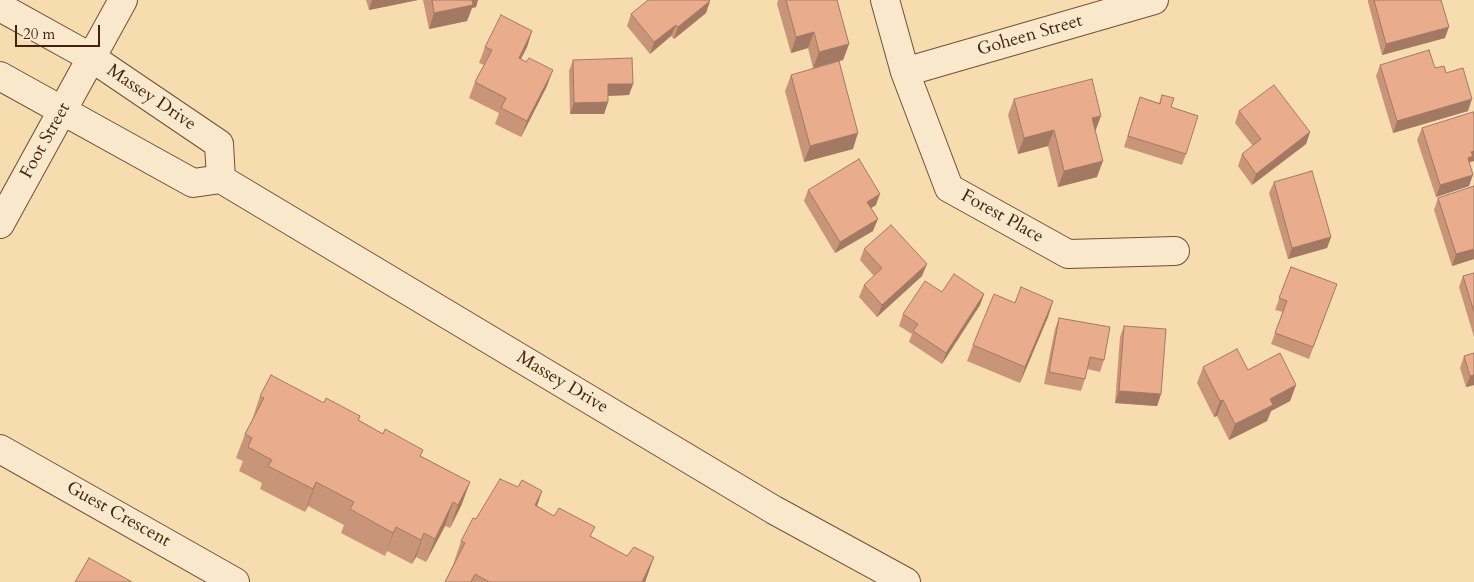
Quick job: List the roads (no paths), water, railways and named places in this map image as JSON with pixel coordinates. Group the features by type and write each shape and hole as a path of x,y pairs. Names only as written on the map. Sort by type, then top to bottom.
{"street":[{"name":"Foot Street","path":"0,224 123,0"},
{"name":"Forest Place","path":"885,0 905,72 949,188 1068,254 1175,251"},
{"name":"Goheen Street","path":"905,72 1154,0"},
{"name":"Massey Drive","path":"0,8 92,58 219,144 221,179 774,510 906,582"},
{"path":"0,76 192,183 221,179"},
{"name":"Guest Crescent","path":"0,449 235,582"}]}
